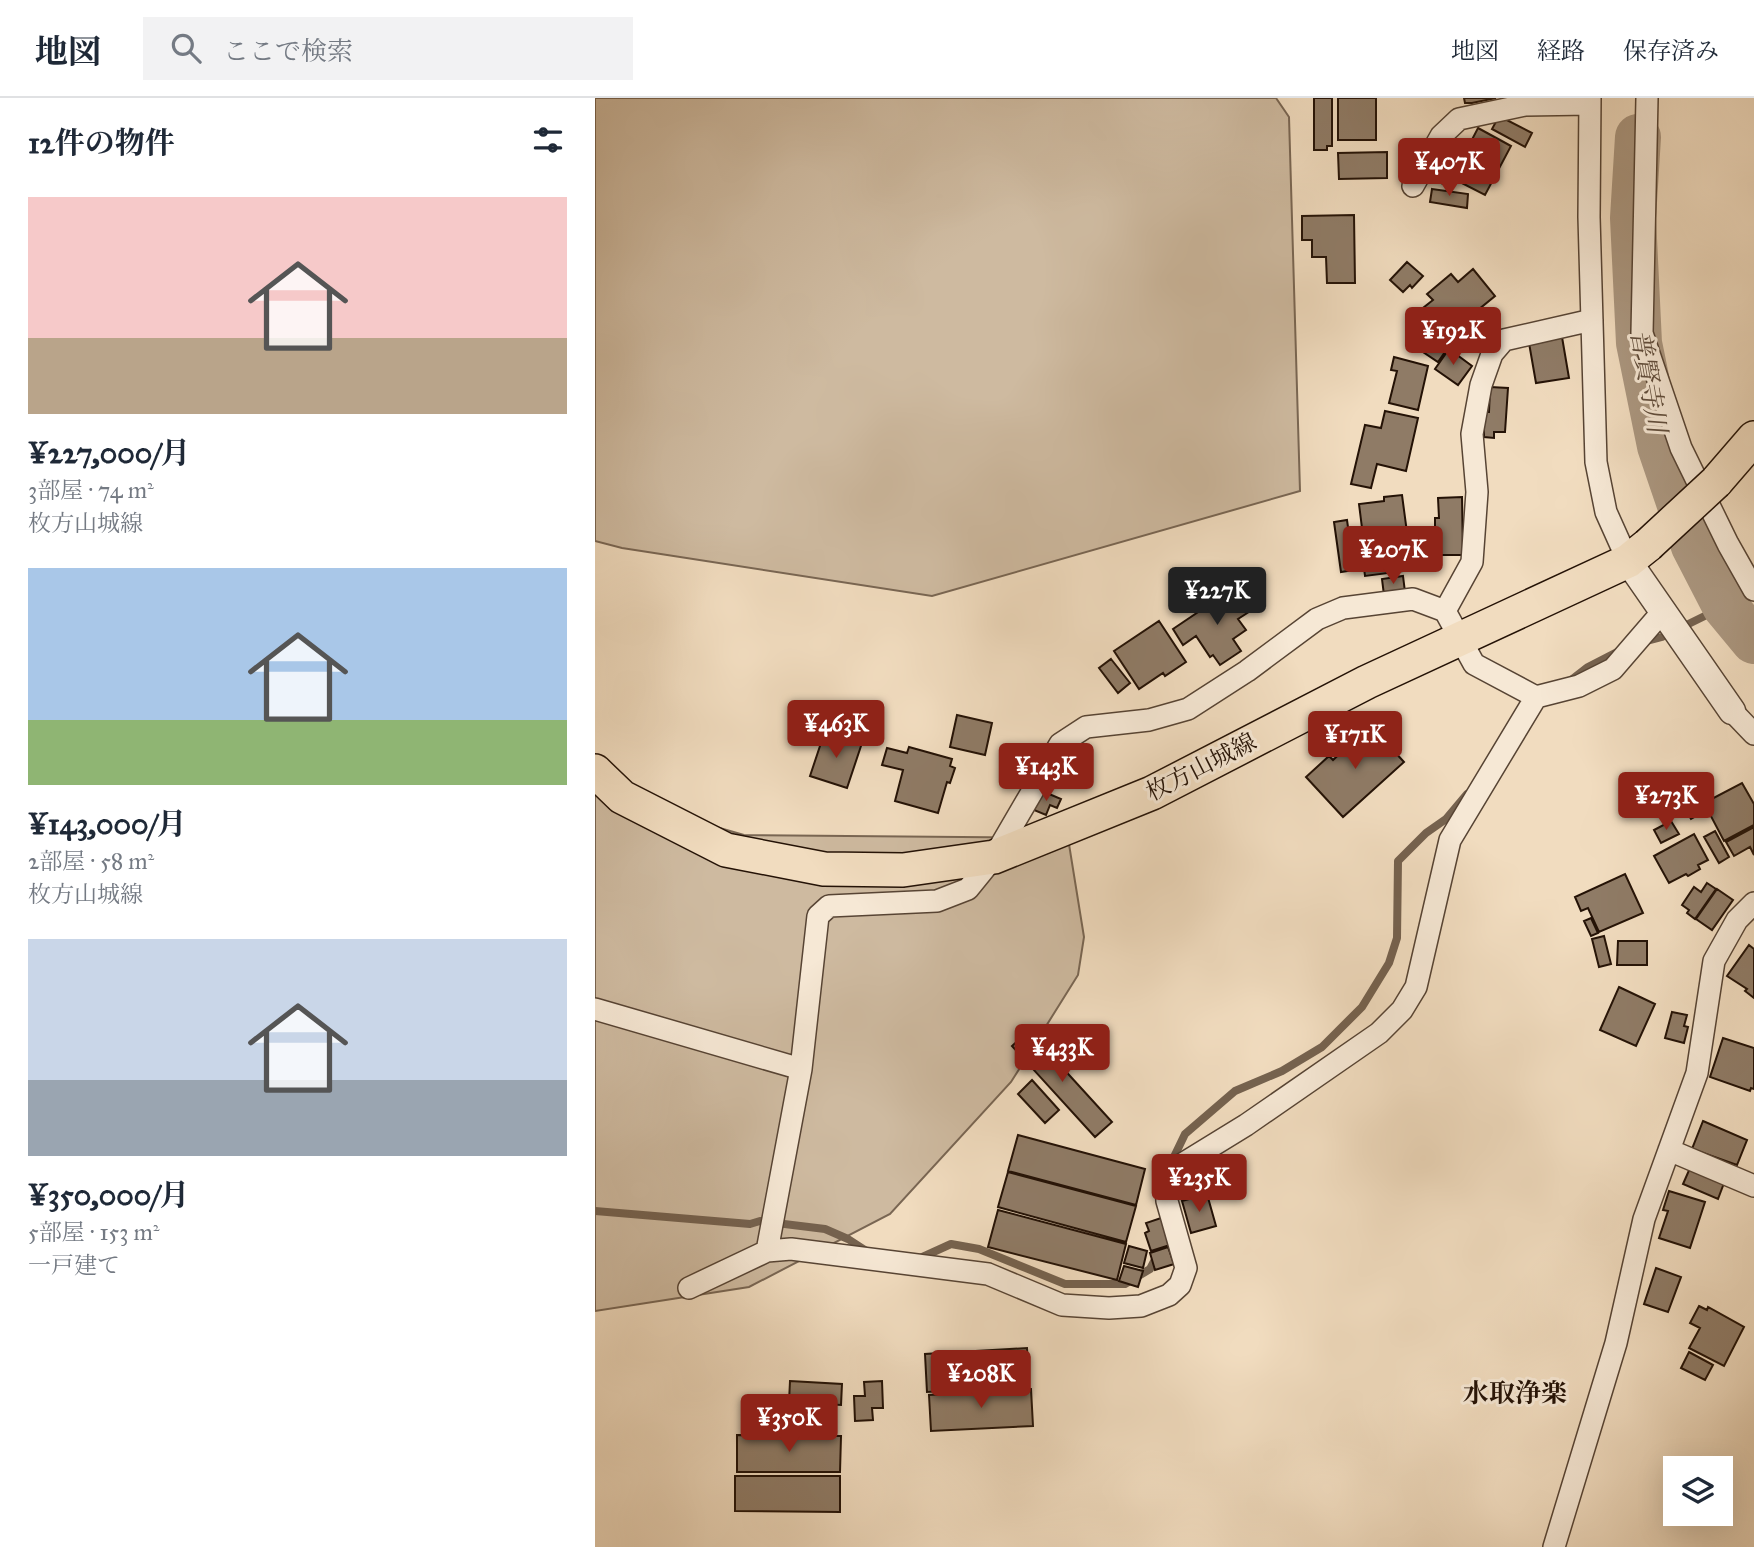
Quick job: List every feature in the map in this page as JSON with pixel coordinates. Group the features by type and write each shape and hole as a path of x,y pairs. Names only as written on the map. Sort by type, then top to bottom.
{"main road":[{"name":"枚方山城線","path":"595,771 622,797 726,850 824,869 904,870 994,857 1152,793 1367,682 1453,625 1638,553 1716,482 1754,438"}],"street":[{"path":"1647,98 1642,333 1681,448 1754,590"},
{"path":"1413,186 1441,136 1459,119 1525,106 1590,101 1596,462 1606,512 1638,553 1663,611 1732,711 1754,734"},
{"path":"1453,625 1472,562 1477,492 1472,434 1481,385 1492,354 1504,340 1592,320"},
{"path":"767,1251 801,1069 818,916 829,906 937,901 968,889 994,857 1060,744 1086,727 1149,720 1188,709 1248,671 1317,620 1343,608 1413,599 1453,625 1474,664 1536,697 1579,686 1613,668 1663,611"},
{"path":"689,1289 767,1251 792,1249 988,1275 1062,1305 1141,1306 1169,1296 1180,1284 1186,1268 1167,1201 1167,1185 1176,1168 1246,1125 1379,1033 1402,1010 1416,987 1450,840 1536,697"},
{"path":"1554,1547 1616,1343 1644,1219 1697,1073 1714,961 1737,920 1754,903"},
{"path":"595,1009 801,1069"},
{"path":"1669,1150 1754,1186"}],"shaded area":[{"path":"595,98 1276,98 1289,117 1300,491 932,596 622,548 595,541"},
{"path":"595,792 744,835 1068,838 1084,937 1078,975 1011,1082 890,1214 749,1287 595,1311"}],"building":[{"path":"1314,98 1332,98 1332,146 1327,146 1327,150 1314,150"},
{"path":"1338,98 1376,98 1376,140 1338,140"},
{"path":"1464,98 1496,98 1465,103"},
{"path":"1499,116 1532,133 1525,147 1492,129"},
{"path":"1478,128 1511,146 1485,195 1452,178"},
{"path":"1452,137 1467,145 1445,185 1429,177"},
{"path":"1387,152 1387,178 1339,179 1338,153"},
{"path":"1432,189 1468,194 1467,208 1430,202"},
{"path":"1354,215 1355,283 1327,283 1326,257 1312,257 1312,240 1302,240 1302,216"},
{"path":"1407,262 1423,276 1412,288 1410,285 1403,292 1390,280"},
{"path":"1473,269 1495,296 1446,336 1423,308 1433,300 1427,294 1451,274 1458,282"},
{"path":"1420,330 1447,349 1438,362 1411,344"},
{"path":"1562,337 1569,378 1536,383 1529,343"},
{"path":"1449,349 1472,366 1458,385 1435,369"},
{"path":"1394,357 1428,366 1418,410 1389,403 1397,371 1391,370"},
{"path":"1490,387 1508,388 1505,432 1494,432 1494,438 1484,437 1482,430 1483,412 1489,412"},
{"path":"1385,411 1418,418 1406,471 1377,464 1371,488 1351,484 1365,425 1381,428"},
{"path":"1402,495 1412,570 1365,576 1362,552 1355,554 1353,537 1363,536 1359,504 1384,501 1384,497"},
{"path":"1462,497 1463,555 1435,555 1438,498"},
{"path":"1347,520 1354,570 1341,572 1334,522"},
{"path":"1403,576 1405,592 1384,595 1382,579"},
{"path":"1228,592 1234,601 1245,593 1255,608 1238,619 1246,630 1233,639 1241,651 1220,665 1213,655 1210,657 1196,636 1183,645 1173,629"},
{"path":"1159,621 1186,662 1139,689 1114,651"},
{"path":"1111,659 1130,683 1118,693 1099,668"},
{"path":"957,715 992,723 985,755 950,747"},
{"path":"1370,725 1404,762 1343,817 1306,777 1329,756 1333,760"},
{"path":"825,731 862,743 847,788 810,776"},
{"path":"909,747 952,759 950,766 955,768 950,783 947,782 938,813 895,801 903,770 882,765 887,748 907,753"},
{"path":"1742,783 1754,804 1754,825 1724,841 1704,803"},
{"path":"1042,791 1061,799 1057,808 1050,805 1046,815 1034,810"},
{"path":"1694,795 1703,812 1691,819 1681,802"},
{"path":"1671,821 1679,834 1661,843 1654,830"},
{"path":"1754,827 1754,855 1750,847 1734,856 1726,842"},
{"path":"1715,831 1729,857 1719,863 1704,837"},
{"path":"1694,834 1708,860 1698,865 1700,869 1669,883 1654,856"},
{"path":"1625,874 1643,913 1599,932 1588,908 1581,911 1575,897"},
{"path":"1707,883 1716,889 1695,919 1682,905 1694,887 1701,892"},
{"path":"1717,889 1733,900 1712,930 1696,919"},
{"path":"1591,918 1598,933 1591,936 1584,921"},
{"path":"1604,936 1611,964 1599,967 1592,939"},
{"path":"1618,941 1647,941 1647,965 1617,965"},
{"path":"1749,945 1754,949 1754,998 1745,991 1747,989 1727,976"},
{"path":"1619,987 1655,1004 1636,1046 1600,1030"},
{"path":"1672,1012 1687,1015 1684,1026 1688,1027 1684,1043 1665,1038"},
{"path":"1029,1031 1112,1122 1095,1137 1012,1046"},
{"path":"1723,1038 1754,1048 1754,1089 1751,1088 1750,1091 1710,1077"},
{"path":"1032,1080 1059,1110 1045,1123 1018,1094"},
{"path":"1703,1121 1747,1140 1737,1165 1692,1149"},
{"path":"1018,1135 1145,1169 1136,1205 1008,1171"},
{"path":"1690,1168 1724,1183 1718,1199 1683,1184"},
{"path":"1008,1172 1136,1206 1126,1242 998,1207"},
{"path":"1669,1191 1705,1202 1690,1248 1659,1238 1668,1211 1663,1210"},
{"path":"1207,1194 1216,1226 1191,1233 1182,1201"},
{"path":"998,1210 1126,1244 1117,1280 988,1247"},
{"path":"1161,1218 1170,1245 1151,1251 1145,1233 1149,1231 1146,1223"},
{"path":"1129,1246 1147,1251 1143,1268 1124,1263"},
{"path":"1168,1247 1174,1264 1155,1270 1150,1253"},
{"path":"1124,1266 1143,1271 1138,1287 1119,1281"},
{"path":"1656,1268 1681,1277 1668,1312 1644,1304"},
{"path":"1699,1306 1707,1310 1708,1307 1744,1327 1724,1366 1689,1348 1700,1328 1690,1323"},
{"path":"1027,1348 1029,1386 927,1392 925,1354"},
{"path":"1689,1352 1713,1365 1705,1380 1681,1368"},
{"path":"790,1381 842,1384 841,1405 789,1402"},
{"path":"882,1381 883,1408 872,1408 873,1420 855,1421 854,1396 865,1396 864,1382"},
{"path":"1031,1389 1033,1426 931,1431 929,1395"},
{"path":"754,1421 779,1421 779,1432 754,1431"},
{"path":"737,1435 841,1436 840,1472 737,1472"},
{"path":"735,1476 840,1476 840,1512 735,1511"}],"waterway":[{"name":"普賢寺川","path":"1638,137 1633,218 1639,343 1660,446 1694,546 1725,606 1754,641"},
{"path":"1643,642 1662,637 1725,606"},
{"path":"1570,681 1588,667 1621,650"},
{"path":"1173,1167 1173,1159 1185,1134 1235,1091 1282,1071 1322,1047 1362,1007 1389,963 1397,938 1398,861 1426,833 1446,819 1467,794"},
{"path":"595,1211 750,1224 760,1221 825,1229 868,1252"},
{"path":"918,1259 951,1244 979,1249 1065,1284 1125,1284 1150,1269 1166,1239"}],"district":[{"name":"水取浄楽","path":"1515,1393"}]}
